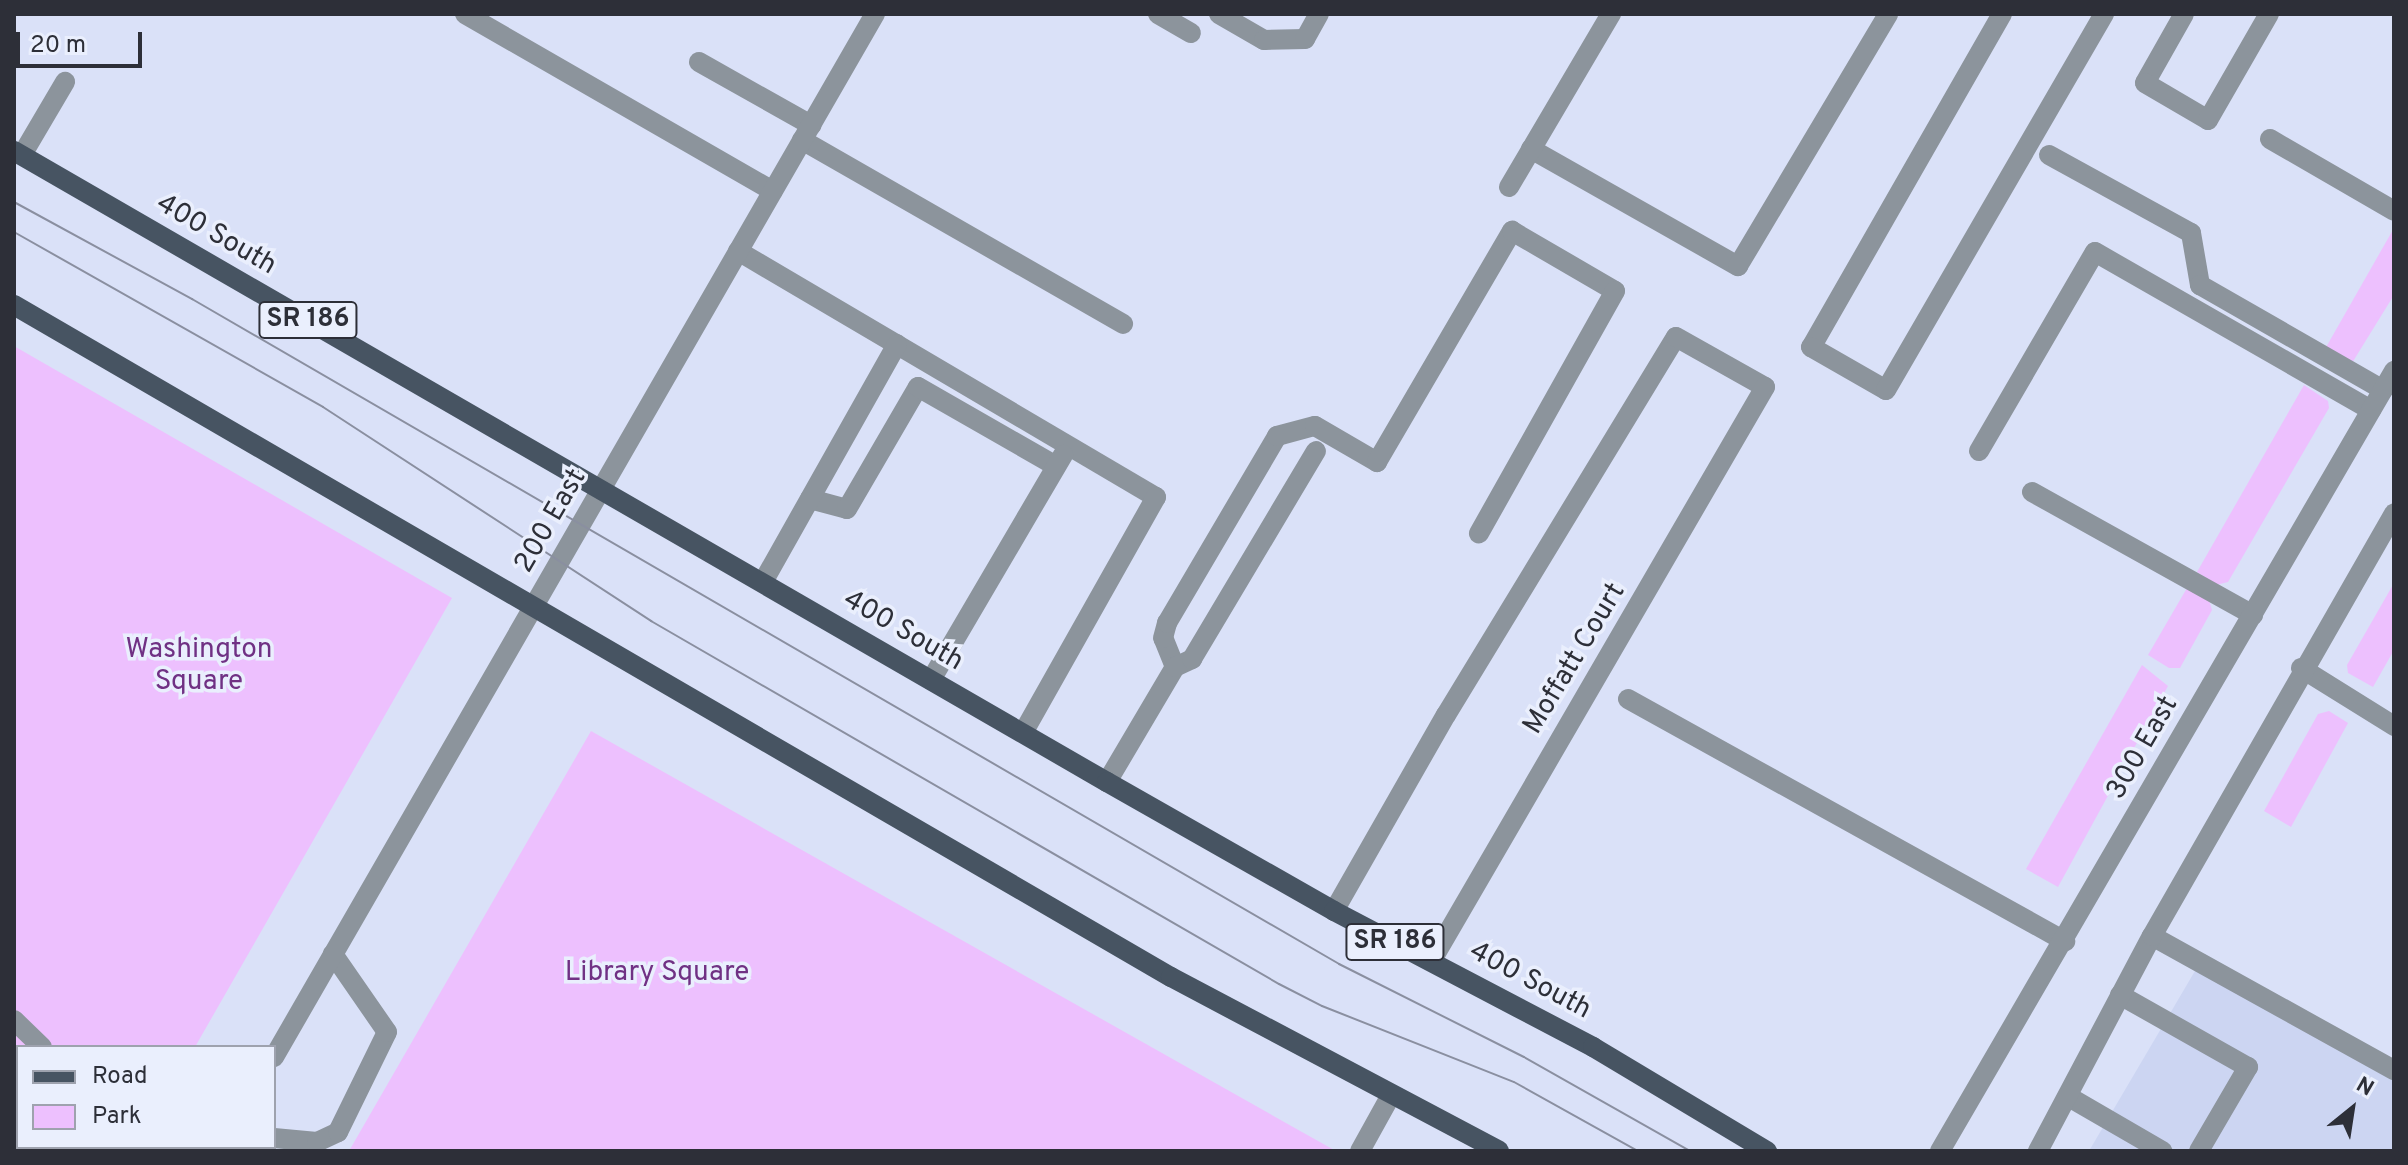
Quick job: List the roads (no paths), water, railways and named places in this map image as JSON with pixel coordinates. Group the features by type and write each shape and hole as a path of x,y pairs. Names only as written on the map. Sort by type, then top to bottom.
{"main road":[{"name":"400 South","path":"18,153 1107,782 1334,911 1593,1047 1767,1151"},
{"path":"14,305 536,604 1171,977 1499,1151"}],"street":[{"path":"465,14 773,191"},
{"name":"200 East","path":"276,1054 875,14"},
{"path":"1158,14 1191,33"},
{"path":"1219,14 1264,40 1305,39 1319,14"},
{"path":"1509,187 1611,14"},
{"path":"1531,149 1738,266 1888,14"},
{"path":"2002,14 1811,347 1886,390 2104,14"},
{"path":"2184,14 2145,83 2208,120 2269,14"},
{"path":"699,62 807,132 1123,324"},
{"path":"18,153 65,82"},
{"path":"2270,139 2394,211"},
{"path":"2049,155 2191,233 2200,285 2383,390"},
{"path":"1175,667 1163,638 1167,623 1277,436 1315,426 1377,462 1512,231 1615,291 1479,533"},
{"path":"738,251 1156,497 1023,733"},
{"path":"1979,451 2095,252 2371,410"},
{"name":"Moffatt Court","path":"1334,911 1446,715 1676,337 1765,387 1432,960"},
{"path":"763,582 897,344"},
{"name":"300 East","path":"1940,1151 2394,371"},
{"path":"810,499 847,509 918,387 1056,466"},
{"path":"931,680 1069,445"},
{"path":"1107,782 1175,667 1192,659 1316,451"},
{"path":"2032,492 2253,615"},
{"path":"2038,1151 2152,936 2301,668 2393,519"},
{"path":"2301,668 2394,726"},
{"path":"1628,699 2065,941"},
{"path":"2152,936 2394,1070"},
{"path":"276,1138 317,1142 338,1132 387,1032 333,954"},
{"path":"2120,995 2248,1067 2199,1151"},
{"path":"14,1020 40,1045"},
{"path":"1360,1151 1391,1095"},
{"path":"2069,1097 2162,1151"}],"tram line":[{"path":"14,202 192,299 1339,964 1524,1057 1690,1151"},
{"path":"14,232 323,407 651,621 1279,984 1322,1006 1514,1082 1638,1151"}],"park label":[{"name":"Washington Square","path":"199,666"},
{"name":"Library Square","path":"657,973"}]}
